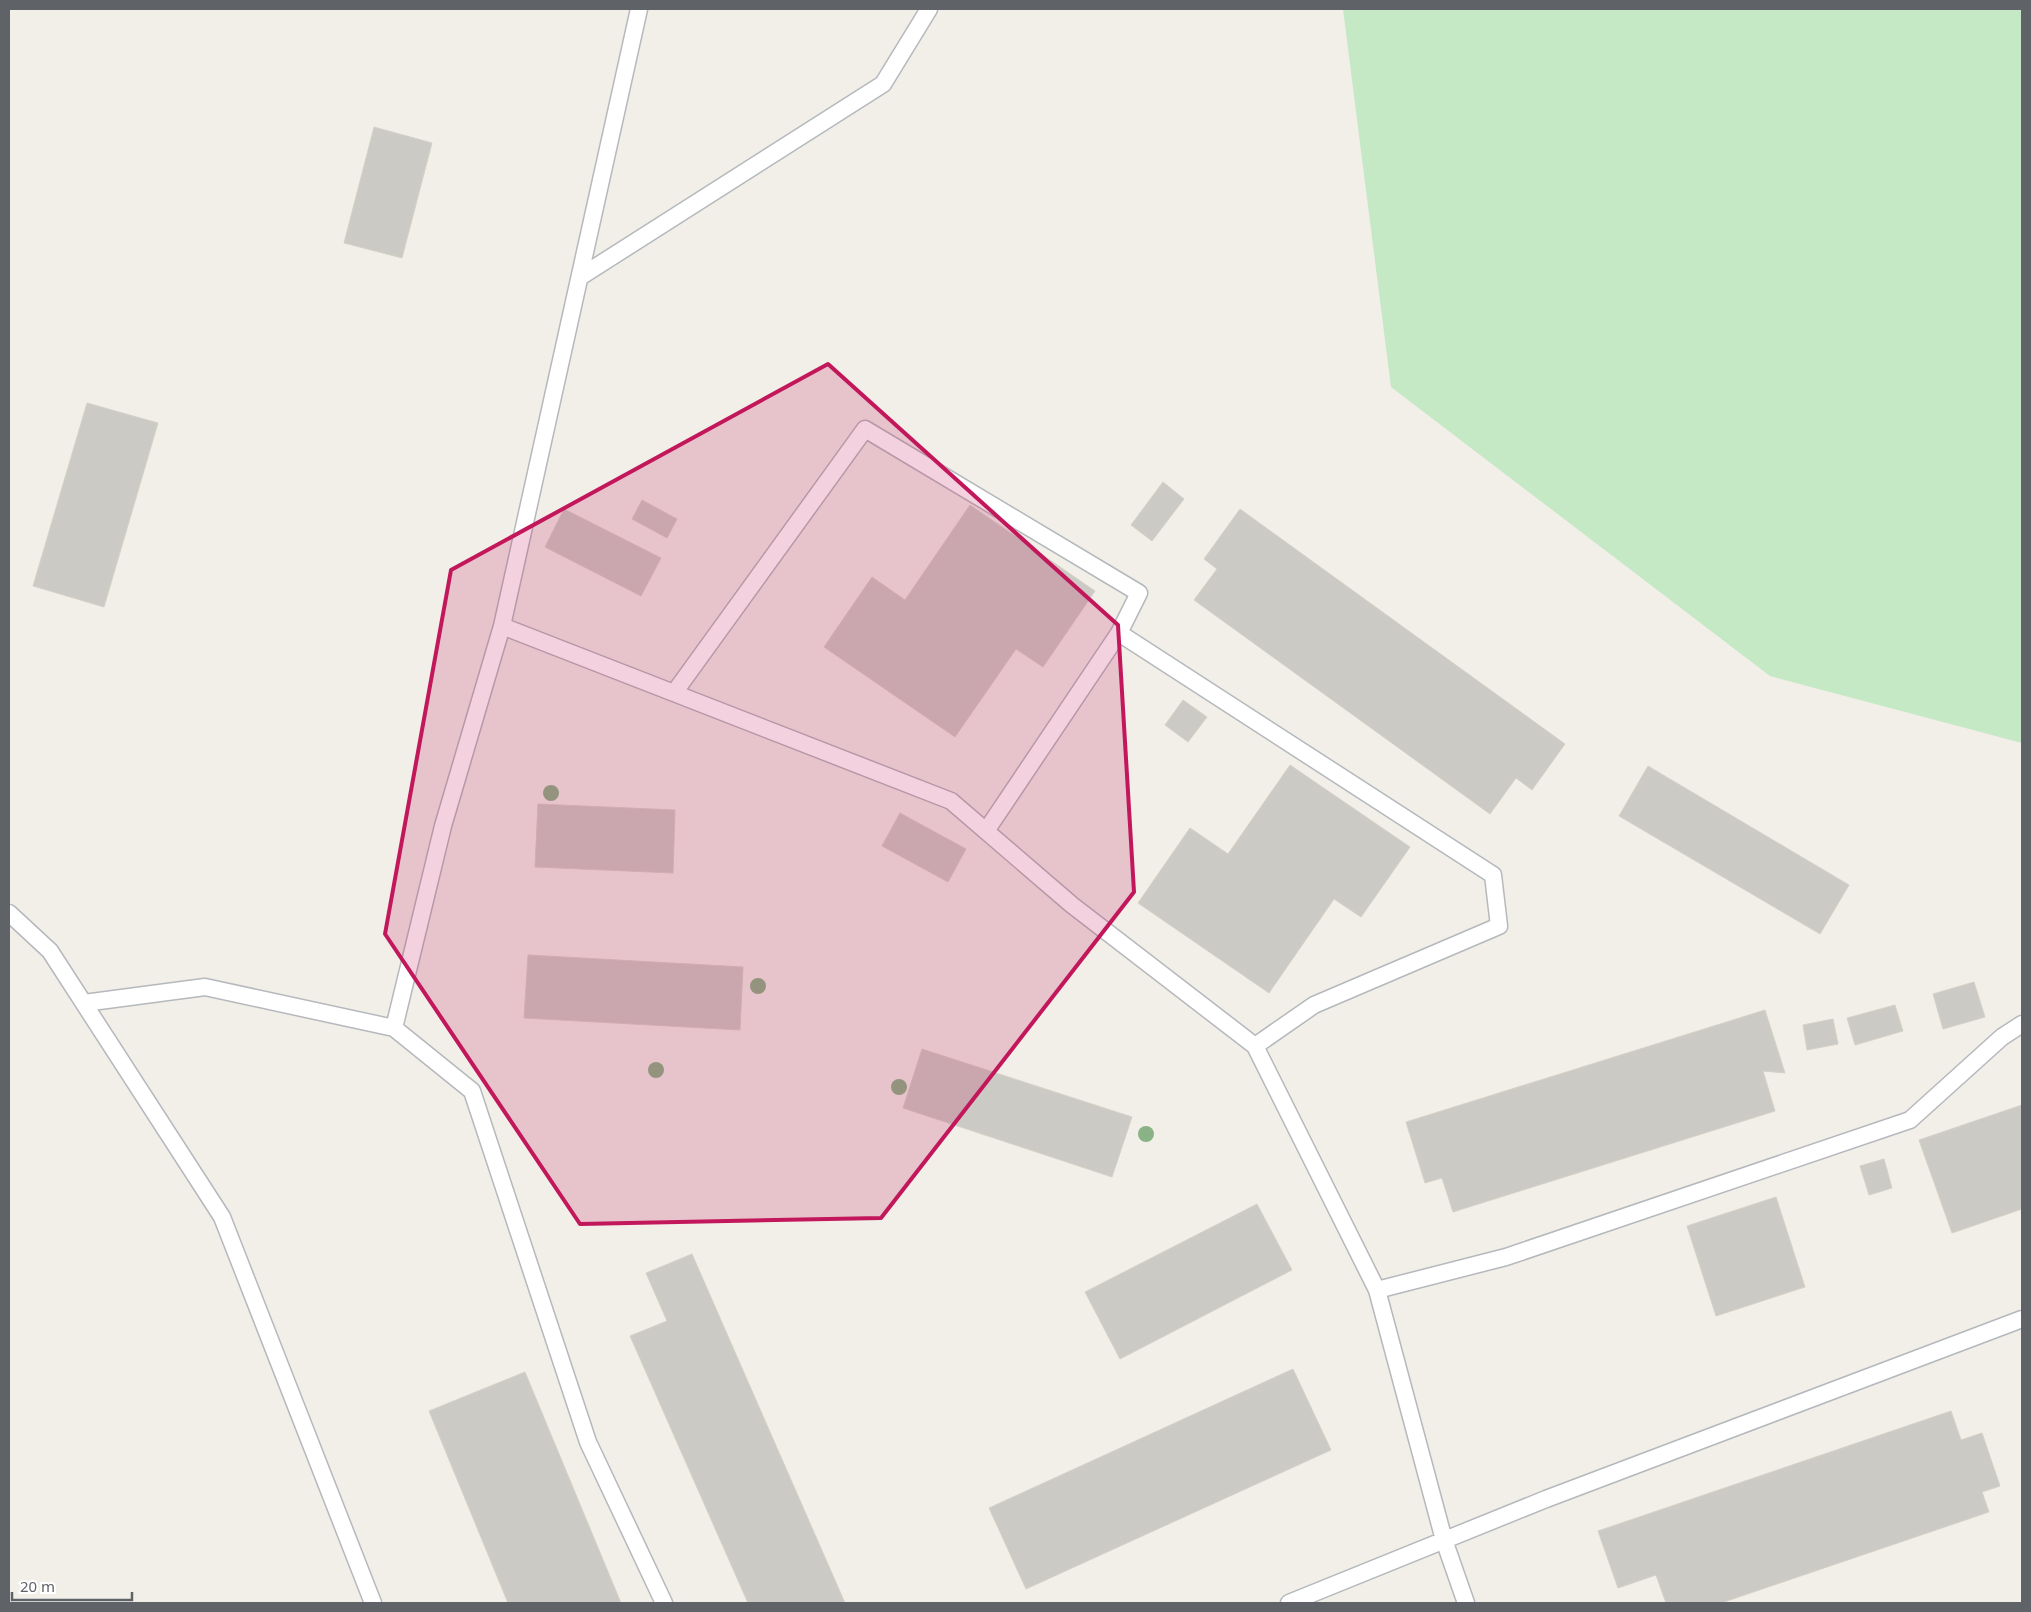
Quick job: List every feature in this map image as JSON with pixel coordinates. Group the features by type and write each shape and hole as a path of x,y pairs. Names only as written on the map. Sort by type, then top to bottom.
{"lane":[{"path":"394,1028 443,826 502,626 639,9"},
{"path":"580,277 882,84 929,9"},
{"path":"674,693 865,429 1139,593 1119,633 986,830"},
{"path":"502,626 952,801 1072,904 1255,1046 1377,1290 1444,1540 1466,1603"},
{"path":"1119,633 1493,875 1499,926 1314,1005 1255,1046"},
{"path":"9,913 50,951 222,1217 373,1603"},
{"path":"84,1002 205,987 394,1028 472,1091 588,1442 664,1603"},
{"path":"1377,1290 1506,1257 1910,1120 2002,1037 2022,1024"},
{"path":"1289,1603 1546,1499 2022,1319"}],"highlighted area":[{"path":"828,364 1118,625 1134,892 881,1218 580,1224 385,934 451,570"}],"green space":[{"path":"1343,9 2022,9 2022,743 1770,676 1391,387"}],"building":[{"path":"374,127 432,143 402,258 344,243"},
{"path":"87,403 158,423 104,607 33,586"},
{"path":"1163,482 1184,499 1152,541 1131,525"},
{"path":"642,500 677,519 667,538 632,519"},
{"path":"970,505 1095,591 1043,667 1016,649 955,737 824,647 872,577 905,600"},
{"path":"564,509 661,558 641,596 545,547"},
{"path":"1240,509 1565,744 1532,790 1516,778 1490,814 1194,600 1217,569 1204,559"},
{"path":"1183,700 1207,717 1188,742 1165,725"},
{"path":"1290,765 1410,847 1361,917 1334,899 1269,993 1138,903 1190,828 1228,854"},
{"path":"1648,766 1849,885 1820,934 1619,816"},
{"path":"538,804 675,810 673,873 535,867"},
{"path":"900,813 966,849 948,882 882,846"},
{"path":"528,955 743,967 740,1030 524,1018"},
{"path":"1974,982 1985,1017 1943,1029 1933,994"},
{"path":"1895,1005 1903,1031 1855,1045 1847,1018"},
{"path":"1765,1010 1785,1073 1763,1071 1775,1111 1453,1212 1442,1178 1425,1183 1406,1122"},
{"path":"1833,1019 1838,1044 1807,1050 1803,1025"},
{"path":"922,1049 1132,1117 1112,1177 903,1108"},
{"path":"2022,1105 2022,1209 1952,1233 1919,1140"},
{"path":"1884,1159 1892,1188 1869,1195 1860,1166"},
{"path":"1776,1197 1805,1287 1716,1316 1687,1226"},
{"path":"1257,1204 1292,1270 1120,1359 1085,1292"},
{"path":"692,1254 845,1603 748,1603 630,1336 667,1321 646,1273"},
{"path":"1293,1369 1331,1450 1026,1589 989,1508"},
{"path":"525,1372 621,1603 508,1603 429,1411"},
{"path":"1951,1411 1961,1440 1982,1433 2000,1486 1982,1492 1989,1512 1721,1603 1666,1603 1656,1575 1618,1588 1598,1531"}]}
